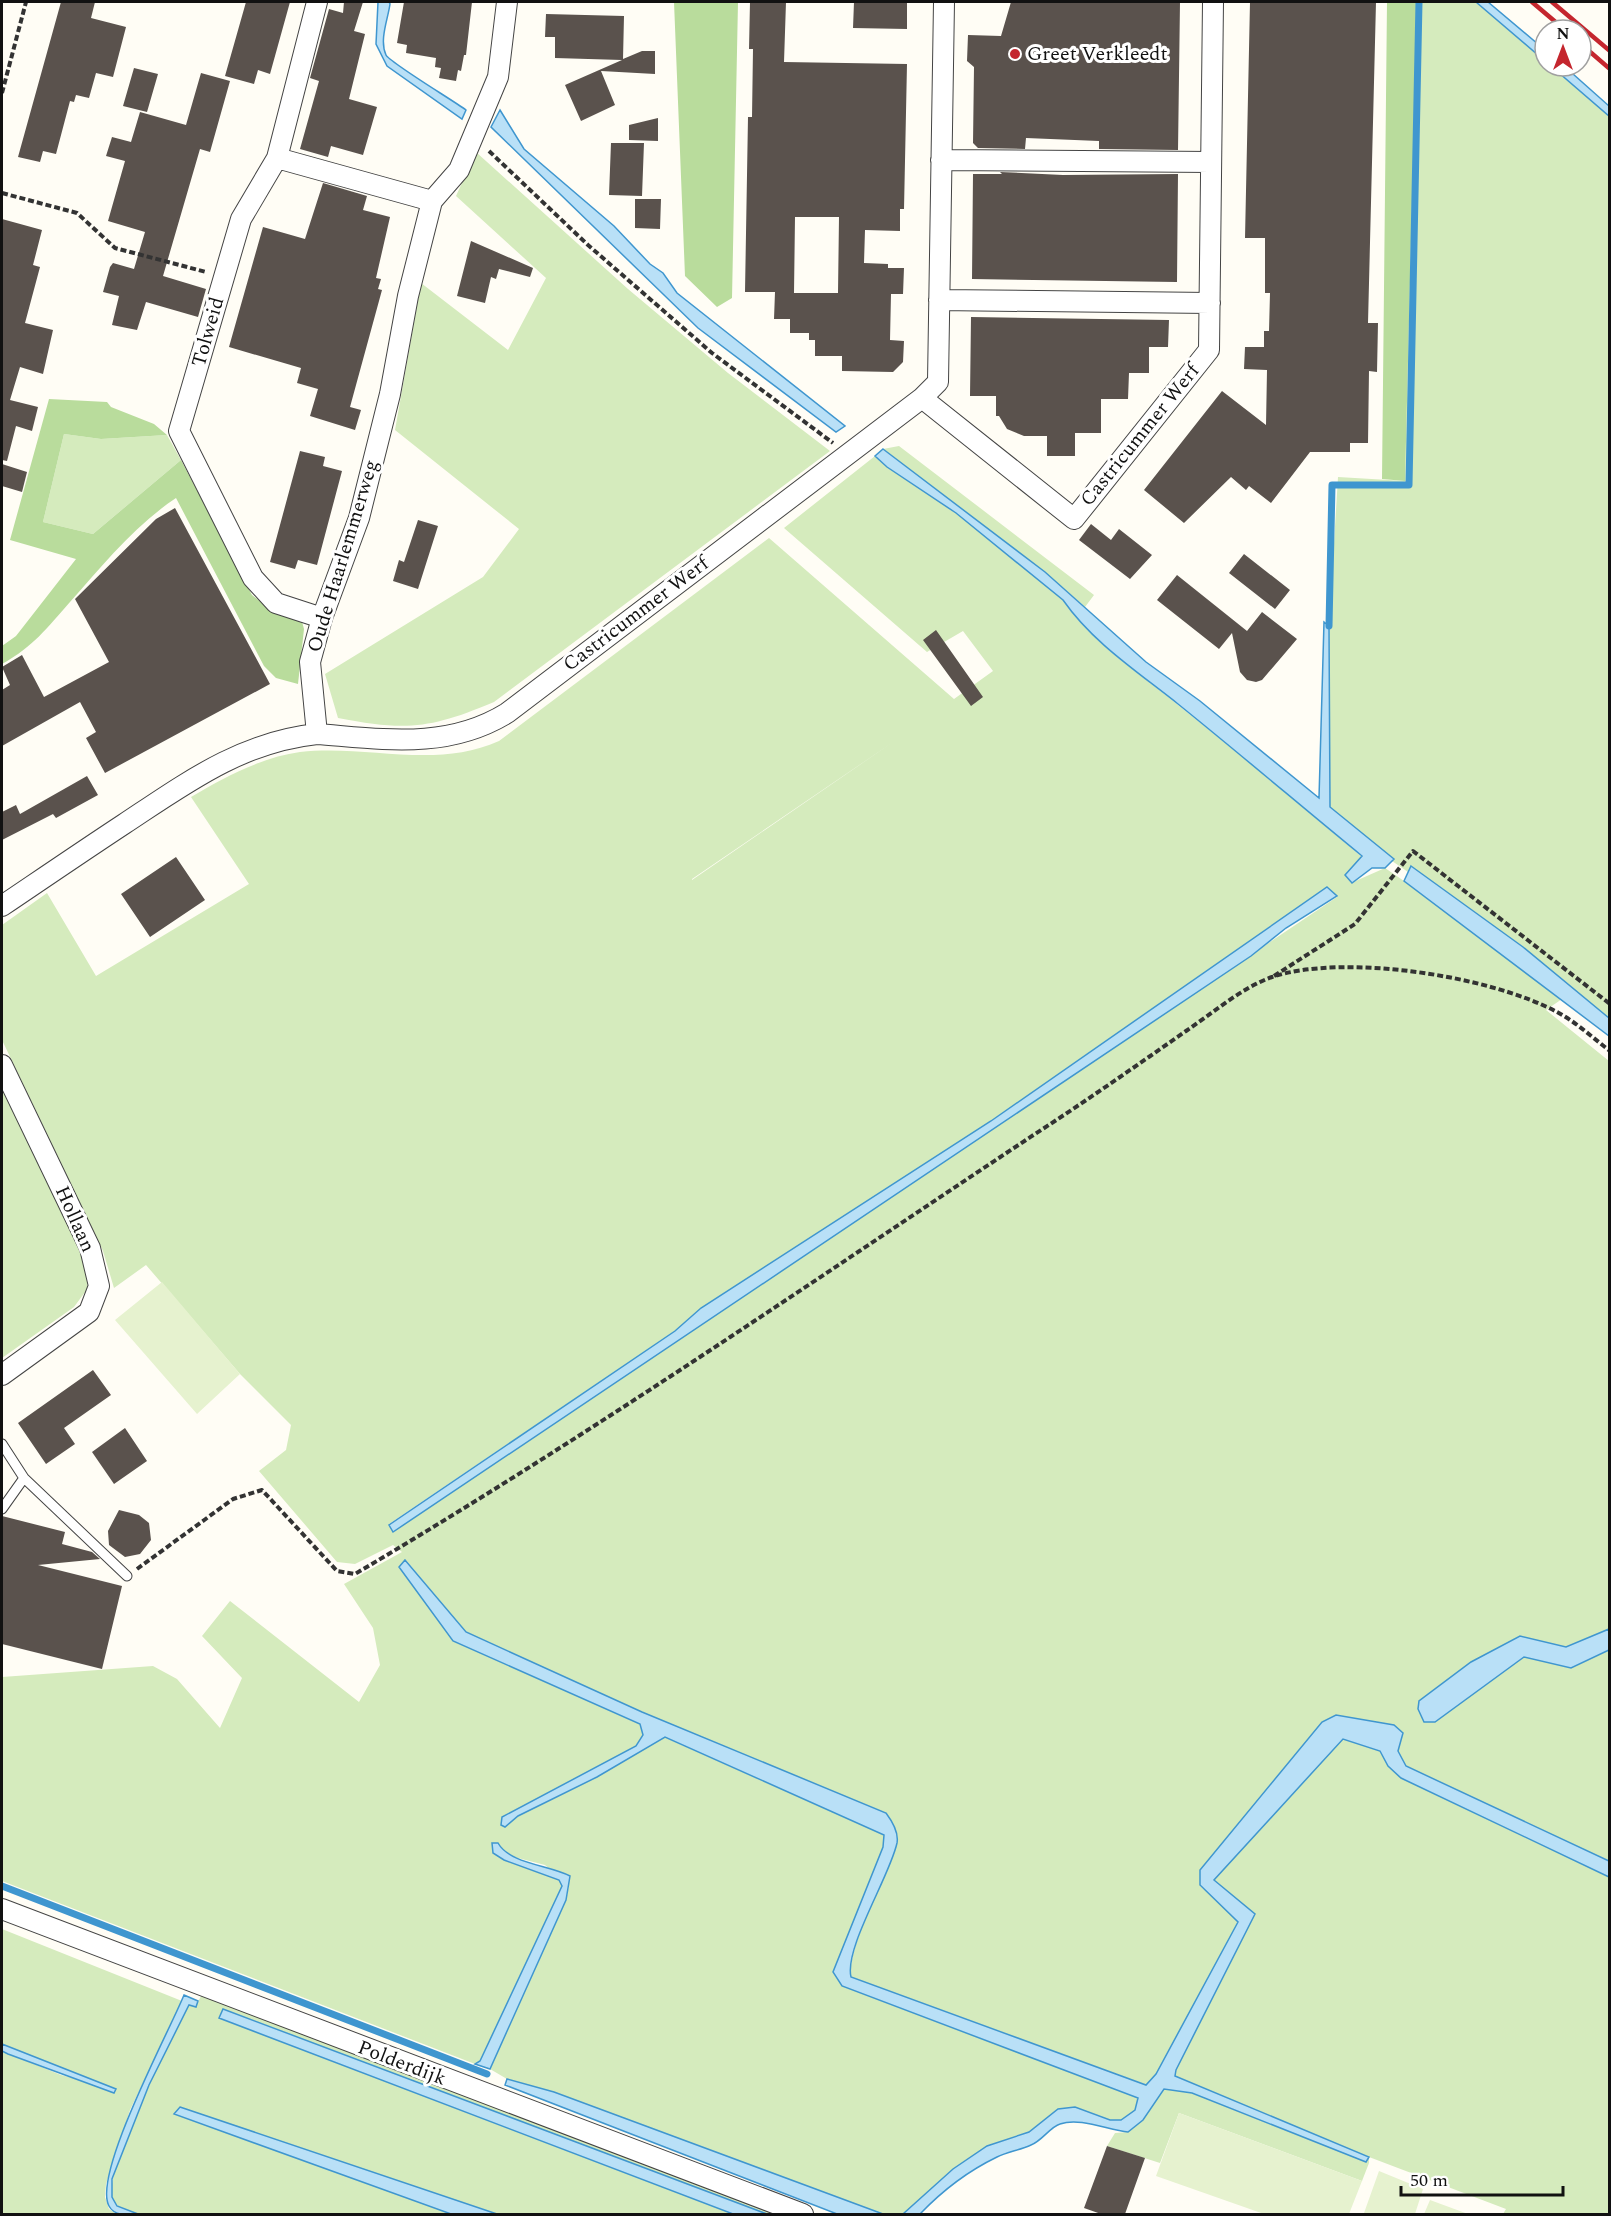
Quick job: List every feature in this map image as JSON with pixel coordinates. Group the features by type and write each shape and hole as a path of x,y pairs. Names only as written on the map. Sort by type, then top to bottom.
{"street":[{"name":"Tolweid","path":"317,2 277,158 241,219 179,431 253,578 276,603 322,618"},
{"name":"Oude Haarlemmerweg","path":"317,734 310,662 322,618 359,518 390,394 408,296 432,201 459,170 498,77 507,2"},
{"name":"Castricummer Werf","path":"317,734 395,740 442,738 484,727 507,713 846,453 922,398 938,382 944,2"},
{"name":"Castricummer Werf","path":"922,398 1074,519 1209,350 1213,2"},
{"path":"277,158 432,201"},
{"path":"941,160 1211,162"},
{"path":"939,300 1210,303"},
{"path":"2,906 174,791 224,761 269,742 317,734"},
{"name":"Hollaan","path":"2,1065 90,1248 99,1286 89,1312 2,1375"},
{"name":"Polderdijk","path":"2,1909 803,2214"}],"lane":[{"path":"2,1444 24,1478 127,1576"},
{"path":"2,1509 24,1478"}],"path":[{"path":"2,93 26,2"},
{"path":"473,136 588,244 712,353 846,453"},
{"path":"2,193 77,213 115,248 224,277"},
{"path":"127,1576 233,1499 262,1490 337,1571 355,1574 597,1423 1075,1109 1237,996 1271,978 1355,924 1413,850 1610,1004"},
{"path":"1271,978 1312,969 1358,967 1411,972 1504,990 1559,1012 1610,1051"}],"green space":[{"path":"674,2 738,2 732,298 717,307 685,276"},
{"path":"1387,2 1417,2 1405,481 1382,479"},
{"path":"1417,2 1476,2 1533,51 1533,78 1565,78 1609,116 1609,1018 1523,947 1411,867 1408,872 1392,861 1393,859 1330,807 1329,626 1338,477 1405,481"},
{"path":"476,152 628,289 728,373 830,451 494,702 452,718 418,725 382,725 338,718 325,674 483,577 519,529 395,430 421,283 508,350 546,278 456,196"},
{"path":"49,399 107,402 111,407 154,424 167,435 101,439 64,434 43,522 93,534 181,460 252,595 271,610 301,618 304,629 298,684 276,678 264,666 176,498 146,521 120,547 39,636 23,651 2,664 2,646 16,636 76,559 10,540"},
{"path":"64,434 101,439 167,435 181,460 93,534 43,522"},
{"path":"899,446 1094,595 1085,607 1045,572 883,449"},
{"path":"875,456 887,467 956,513 1063,600 1088,630 1116,656 1362,857 1348,874 1351,883 1385,868 1404,881 1562,999 1546,1010 1609,1061 1609,1629 1566,1647 1520,1636 1471,1662 1419,1701 1435,1722 1524,1657 1571,1668 1609,1650 1609,1861 1406,1766 1398,1751 1394,1725 1336,1715 1322,1722 1200,1870 1200,1886 1239,1921 1156,2074 1147,2085 851,1977 851,1966 861,1931 897,1841 642,1712 466,1632 406,1560 453,1641 640,1724 643,1735 636,1746 502,1817 505,1827 518,1816 597,1777 664,1737 884,1835 883,1847 842,1986 1138,2098 1135,2110 1121,2120 1110,2120 1075,2107 1058,2109 1029,2132 987,2146 953,2169 903,2214 882,2214 554,2092 507,2079 490,2069 566,1900 569,1886 545,1865 514,1857 492,1844 494,1853 504,1860 559,1880 562,1886 480,2061 475,2064 2,1881 2,1677 153,1666 177,1679 220,1728 242,1678 202,1636 230,1601 359,1702 380,1665 373,1628 344,1584 402,1552 393,1545 355,1564 337,1562 259,1471 286,1450 291,1425 240,1374 146,1265 114,1288 103,1251 2,1040 2,925 47,893 96,976 249,884 191,797 243,769 271,758 300,752 325,750 450,754 499,741 769,538 954,699 993,671 963,631 927,652 784,528","holes":["896,740 692,880 692,879","1327,887 1337,897 393,1532 389,1524 675,1331 701,1308 991,1121"]},
{"path":"2,1084 84,1261 88,1288 74,1307 2,1358"},
{"path":"162,1282 240,1374 197,1414 115,1320"},
{"path":"1343,1739 1380,1751 1388,1766 1401,1778 1609,1877 1609,2214 1503,2214 1506,2209 1369,2157 1362,2181 1179,2113 1160,2163 1107,2146 1115,2133 1128,2132 1164,2089 1192,2093 1366,2162 1368,2157 1175,2077 1176,2070 1255,1914 1214,1880"},
{"path":"2,1929 182,2001 130,2110 106,2184 105,2197 109,2209 117,2214 2,2214 2,2051 61,2075 116,2089 2,2044"},
{"path":"204,1990 789,2214 767,2214 223,2009 220,2018 739,2214 138,2214 126,2211 116,2204 112,2197 119,2159 156,2071 189,2004 196,2006"},
{"path":"1179,2113 1362,2181 1349,2214 1264,2214 1156,2176"},
{"path":"1379,2171 1423,2189 1415,2214 1364,2213"},
{"path":"1430,2200 1468,2214 1424,2214"}],"water":[{"path":"378,2 389,2 390,4 383,43 386,55 466,110 462,119 387,66 376,44"},
{"path":"1476,2 1488,2 1533,40 1533,51"},
{"path":"1565,78 1578,78 1609,106 1609,116"},
{"path":"500,110 524,149 614,226 650,264 663,273 677,293 845,426 836,432 698,328 491,127"},
{"path":"883,449 1045,572 1146,662 1200,701 1319,798 1324,622 1329,626 1330,807 1394,859 1385,868 1372,868 1352,883 1345,875 1362,856 1117,656 1088,630 1063,600 956,513 887,467 875,456"},
{"path":"1411,866 1523,947 1609,1018 1609,1036 1404,881"},
{"path":"1327,887 1337,896 1286,928 1251,956 393,1532 389,1525 675,1331 701,1308 991,1121"},
{"path":"405,1560 466,1632 642,1712 886,1813 896,1831 897,1843 854,1948 851,1977 1146,2085 1156,2074 1238,1922 1200,1885 1200,1870 1322,1722 1336,1715 1394,1725 1403,1733 1398,1751 1406,1766 1609,1861 1609,1877 1401,1778 1388,1766 1380,1751 1343,1739 1214,1880 1255,1914 1175,2076 1369,2157 1366,2162 1192,2093 1164,2089 1143,2120 1128,2132 1085,2123 1060,2124 1035,2143 1001,2155 966,2175 937,2197 920,2214 903,2214 953,2169 987,2146 1029,2132 1058,2109 1075,2107 1110,2120 1121,2120 1135,2110 1138,2098 842,1986 833,1972 883,1847 884,1835 665,1737 597,1777 518,1816 505,1827 501,1825 502,1817 636,1746 643,1735 640,1724 453,1641 399,1567"},
{"path":"1609,1629 1609,1650 1571,1668 1524,1657 1435,1722 1424,1722 1418,1709 1419,1701 1471,1662 1520,1636 1566,1647"},
{"path":"492,1843 498,1843 504,1850 521,1860 570,1876 566,1900 490,2069 475,2064 480,2061 562,1886 559,1880 504,1860 493,1853"},
{"path":"184,1995 198,2001 196,2007 189,2005 149,2085 112,2179 112,2197 117,2206 138,2214 117,2213 109,2206 107,2190 111,2165 134,2103"},
{"path":"223,2009 767,2214 733,2214 219,2018"},
{"path":"2,2044 116,2089 114,2093 8,2054 2,2051"},
{"path":"507,2079 554,2092 883,2214 837,2214 505,2085"},
{"path":"180,2107 497,2214 451,2214 174,2114"}],"building":[{"path":"61,2 95,2 91,18 126,27 113,77 96,73 89,98 76,95 74,102 70,101 56,154 43,151 40,162 18,157"},
{"path":"246,2 290,2 270,74 258,70 254,84 225,76"},
{"path":"344,2 363,2 354,31 365,34 349,99 377,107 363,155 331,146 328,157 300,149 319,81 310,78 329,9 343,13"},
{"path":"404,2 472,2 466,55 464,55 461,71 458,70 456,81 439,78 441,68 435,67 436,58 406,53 407,45 397,43"},
{"path":"750,2 786,2 784,62 907,64 904,209 900,209 900,231 865,230 864,263 888,264 888,268 904,268 903,294 891,294 890,340 904,341 903,362 893,372 842,371 842,356 815,356 815,340 809,340 809,333 790,333 790,319 774,319 775,292 745,292 748,117 752,117 753,49 749,49","holes":["795,217 839,217 838,293 794,293"]},
{"path":"854,2 907,2 907,29 853,28"},
{"path":"1011,2 1180,2 1178,150 1099,149 1099,141 1026,138 1025,149 978,148 973,143 974,67 967,61 968,35 1001,36"},
{"path":"1250,2 1376,2 1368,323 1378,323 1377,372 1369,371 1368,443 1350,443 1350,452 1310,452 1271,503 1249,486 1246,490 1231,477 1184,523 1144,490 1222,391 1266,425 1267,370 1244,369 1245,347 1264,347 1264,331 1269,331 1270,293 1265,293 1265,238 1245,238"},
{"path":"546,14 624,16 623,59 642,51 655,51 655,74 601,71 615,105 581,121 565,85 622,60 555,58 555,37 545,37"},
{"path":"134,68 158,74 147,112 123,106"},
{"path":"201,73 230,81 210,152 200,149 163,276 206,289 198,317 146,302 137,330 112,325 119,296 103,292 110,267 113,263 134,269 145,232 108,221 125,161 106,156 112,137 131,142 140,112 186,125"},
{"path":"658,118 658,141 629,140 629,125"},
{"path":"611,143 644,143 642,196 609,195"},
{"path":"1000,172 1063,175 1178,174 1177,282 972,279 973,174 1002,174"},
{"path":"323,183 367,196 363,210 390,217 376,278 381,279 378,289 382,290 350,407 361,410 355,430 310,416 318,389 297,383 301,368 229,347 263,227 305,239"},
{"path":"635,199 661,199 660,229 635,228"},
{"path":"2,219 42,230 33,265 40,267 25,323 53,330 43,374 20,367 10,400 38,407 32,431 16,426 7,461 2,460"},
{"path":"471,241 533,268 530,277 499,269 496,279 491,277 485,303 457,296"},
{"path":"971,317 1169,320 1168,347 1149,347 1149,373 1129,373 1128,399 1101,399 1101,433 1075,433 1075,456 1047,456 1047,436 1024,436 1007,429 999,416 996,416 996,396 970,396"},
{"path":"300,451 325,457 323,466 342,471 317,565 298,560 295,569 270,562"},
{"path":"2,464 27,472 22,492 2,486"},
{"path":"175,508 270,684 105,773 86,738 96,732 80,702 2,746 2,690 10,685 2,667 22,655 44,697 109,662 75,599 156,519"},
{"path":"418,520 438,526 418,589 393,581 399,560 404,562"},
{"path":"1091,524 1111,540 1119,529 1152,555 1130,579 1079,540"},
{"path":"1244,554 1290,590 1275,609 1229,573"},
{"path":"1177,575 1247,631 1262,612 1297,639 1262,680 1256,682 1247,680 1240,672 1232,633 1219,649 1157,600"},
{"path":"936,630 983,697 971,706 923,640"},
{"path":"87,776 98,795 56,818 53,814 2,840 2,812 16,805 20,814"},
{"path":"176,857 205,900 150,937 121,894"},
{"path":"93,1370 111,1395 64,1428 75,1444 46,1464 18,1423"},
{"path":"125,1428 147,1461 114,1484 92,1452"},
{"path":"119,1510 139,1515 149,1523 151,1540 140,1554 125,1557 109,1545 108,1531"},
{"path":"2,1516 65,1532 62,1544 92,1552 100,1559 38,1565 122,1586 102,1669 2,1644"},
{"path":"1107,2146 1145,2158 1125,2214 1101,2214 1084,2208"}],"waterway":[{"path":"1329,626 1332,485 1409,485 1419,2"},
{"path":"2,1886 487,2074"}],"railway":[{"path":"1532,2 1551,18"},
{"path":"1552,2 1610,51"},
{"path":"1593,54 1610,69"}],"place":[{"name":"Greet Verkleedt","path":"1015,54"}]}
